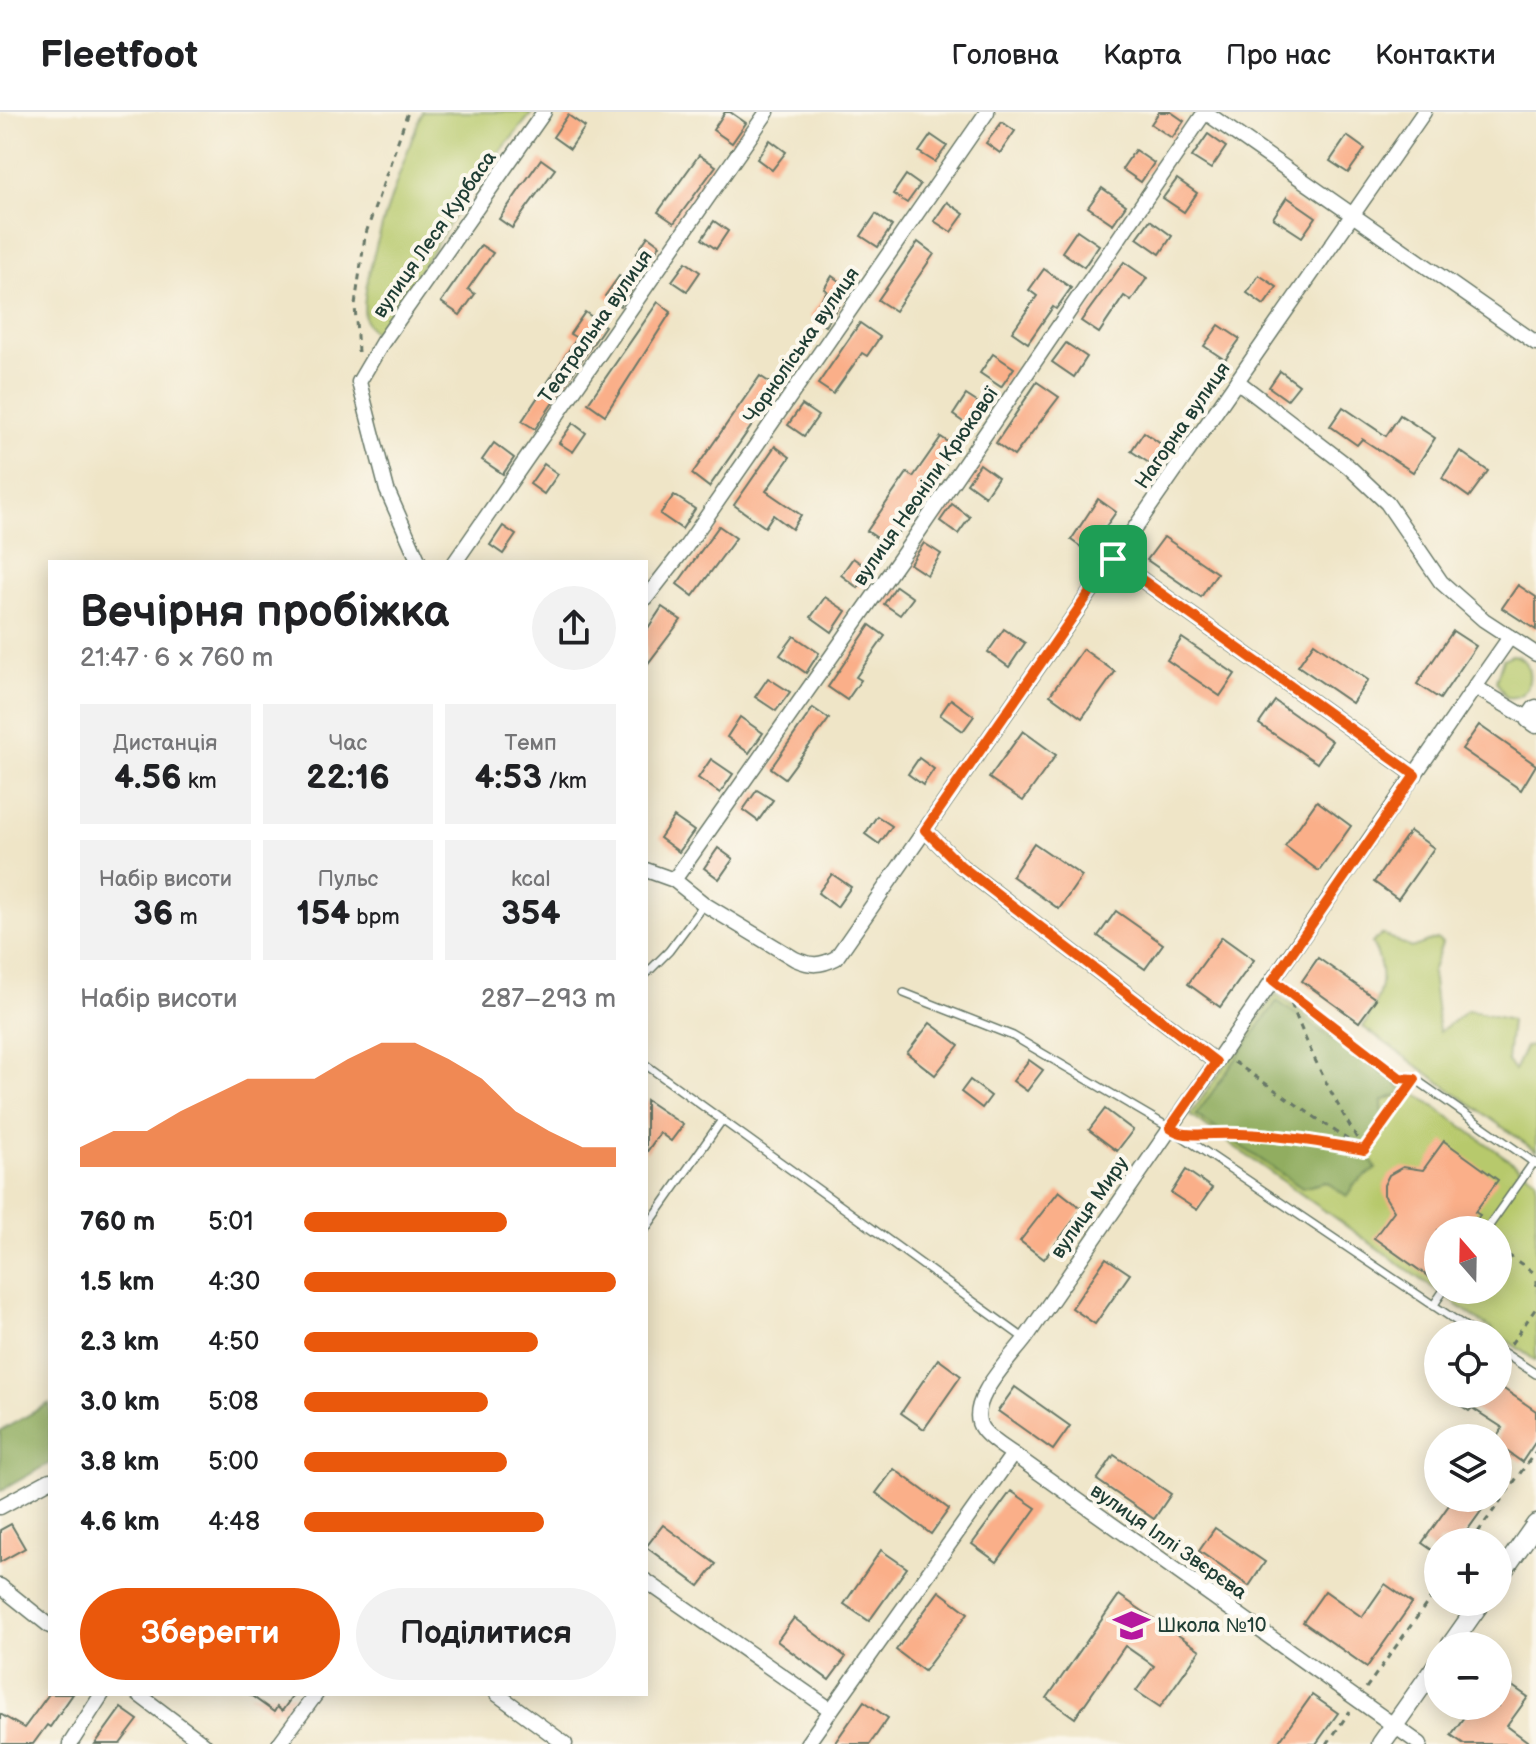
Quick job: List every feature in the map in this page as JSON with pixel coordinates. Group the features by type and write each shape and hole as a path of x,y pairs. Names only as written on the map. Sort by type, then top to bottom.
{"street":[{"name":"вулиця Леся Курбаса","path":"418,560 387,490 359,382 382,343 544,112"},
{"name":"Театральна вулиця","path":"456,560 767,112"},
{"name":"Чорноліська вулиця","path":"648,595 685,548 987,112"},
{"path":"1205,112 1536,343"},
{"name":"вулиця Неоніли Крюкової","path":"674,880 900,559 1205,112"},
{"name":"Нагорна вулиця","path":"704,904 810,965 824,964 836,958 1424,112"},
{"path":"1237,381 1349,467 1387,503 1441,582 1484,620 1536,654"},
{"path":"1113,559 1415,775"},
{"name":"вулиця Миру","path":"1013,1454 984,1431 977,1410 982,1395 1175,1132 1219,1058 1510,637"},
{"path":"1475,687 1534,717"},
{"path":"925,830 961,866 1219,1058"},
{"path":"648,871 674,880 704,904"},
{"path":"807,1744 1013,1454"},
{"name":"вулиця Іллі Звєрєва","path":"1013,1454 1420,1744"},
{"path":"0,1507 48,1481"},
{"path":"1512,1558 1536,1524"},
{"path":"648,1582 831,1710"},
{"path":"0,1586 48,1624"},
{"path":"1381,1744 1424,1683"},
{"path":"70,1744 101,1696"},
{"path":"141,1696 204,1744"},
{"path":"279,1744 315,1696"},
{"path":"500,1696 565,1744"}],"lane":[{"path":"648,972 669,951 704,904"},
{"path":"904,993 1013,1036 1175,1132 1454,1320"},
{"path":"648,1066 1025,1339"},
{"path":"1415,1079 1535,1163 1496,1216"},
{"path":"648,1225 722,1120"},
{"path":"1512,1358 1536,1374"}],"path":[{"path":"358,351 355,305 365,236 408,112"},
{"path":"1273,980 1400,1078 1415,1079"},
{"path":"1286,989 1300,1029 1333,1099 1364,1150"},
{"path":"1219,1058 1364,1150"},
{"path":"1364,1150 1415,1079"},
{"path":"1175,1132 1299,1138 1364,1150"},
{"path":"1512,1258 1536,1274"},
{"path":"1536,1280 1536,1289"},
{"path":"1512,1337 1536,1308"},
{"path":"1481,1528 1536,1451"},
{"path":"1327,1744 1424,1608"}],"green space":[{"path":"422,112 533,112 477,180 378,337 366,322 364,305 368,281 384,219"},
{"path":"1512,655 1525,663 1529,679 1523,693 1506,697 1496,681 1503,659"},
{"path":"1382,934 1411,948 1437,939 1442,943 1432,972 1439,1032 1468,1010 1511,1020 1507,1061 1514,1071 1525,1047 1536,1046 1536,1151 1363,1027 1381,986 1381,966 1372,943"},
{"path":"1276,994 1536,1179 1536,1361 1512,1344 1512,1320 1478,1320 1456,1304 1512,1304 1512,1216 1424,1216 1424,1281 1190,1115"},
{"path":"1277,1001 1395,1082 1404,1093 1382,1101 1383,1120 1367,1150 1376,1169 1354,1184 1347,1196 1326,1182 1302,1188 1196,1115"},
{"path":"48,1404 48,1464 0,1491 0,1431"}],"building":[{"path":"725,112 746,123 732,143 713,130"},
{"path":"1159,112 1171,112 1184,121 1172,138 1151,124"},
{"path":"568,115 585,127 570,149 553,137"},
{"path":"1002,122 1015,131 1000,153 986,143"},
{"path":"1208,134 1226,147 1211,169 1192,157"},
{"path":"931,135 947,146 935,162 919,152"},
{"path":"1347,136 1365,149 1348,173 1330,161"},
{"path":"770,140 786,152 772,170 757,159"},
{"path":"1135,150 1154,163 1141,182 1122,169"},
{"path":"699,155 716,166 674,223 658,212"},
{"path":"541,159 555,169 512,228 499,219"},
{"path":"906,175 920,185 907,203 893,194"},
{"path":"1177,179 1197,193 1184,212 1163,198"},
{"path":"1102,188 1126,205 1113,224 1088,207"},
{"path":"1287,197 1316,217 1302,237 1273,218"},
{"path":"947,202 964,214 951,232 934,221"},
{"path":"876,214 892,226 878,247 861,236"},
{"path":"1150,220 1172,236 1160,254 1137,238"},
{"path":"714,221 728,231 716,249 702,239"},
{"path":"1077,230 1099,245 1084,267 1062,252"},
{"path":"648,236 660,245 648,263 636,254"},
{"path":"918,242 934,254 895,311 878,300"},
{"path":"481,245 493,253 468,289 475,294 460,315 441,302"},
{"path":"686,262 700,272 687,291 672,281"},
{"path":"1124,262 1147,278 1131,301 1124,296 1099,333 1081,321"},
{"path":"1044,269 1071,288 1056,309 1053,307 1028,343 1012,332 1037,296 1029,290"},
{"path":"1259,275 1277,287 1264,305 1247,293"},
{"path":"619,276 634,286 620,306 605,296"},
{"path":"832,276 850,289 825,326 810,316 827,291 824,289"},
{"path":"658,302 671,312 605,415 588,403"},
{"path":"585,312 605,326 535,429 522,421 577,338 570,334"},
{"path":"860,323 880,337 867,356 862,353 833,394 818,384"},
{"path":"1219,325 1240,339 1225,360 1204,346"},
{"path":"1066,343 1087,357 1074,377 1052,362"},
{"path":"993,354 1014,368 1001,387 980,373"},
{"path":"1280,371 1299,385 1287,400 1269,387"},
{"path":"760,376 778,388 709,487 692,474"},
{"path":"1037,382 1059,397 1014,456 996,443"},
{"path":"966,395 986,408 972,428 953,415"},
{"path":"802,405 818,416 804,436 788,425"},
{"path":"1343,407 1386,436 1400,415 1435,438 1413,472 1362,439 1357,445 1330,426"},
{"path":"573,423 586,433 573,452 559,443"},
{"path":"1144,432 1165,447 1152,465 1131,451"},
{"path":"941,437 957,448 889,546 867,531 907,473 913,477"},
{"path":"494,443 514,458 503,474 482,460"},
{"path":"775,446 790,457 766,491 801,515 792,529 773,515 765,527 734,505"},
{"path":"1460,451 1488,471 1469,497 1442,478"},
{"path":"544,464 558,474 544,494 530,484"},
{"path":"980,464 998,477 985,496 967,483"},
{"path":"674,495 695,509 682,529 660,514"},
{"path":"1098,499 1116,512 1088,552 1071,540"},
{"path":"952,504 970,517 958,534 940,521"},
{"path":"503,526 516,535 503,554 490,545"},
{"path":"719,526 736,538 693,596 677,584"},
{"path":"1164,537 1217,573 1201,597 1147,560"},
{"path":"924,543 941,554 927,575 910,564"},
{"path":"853,558 870,570 858,588 841,575"},
{"path":"1518,585 1536,597 1536,630 1502,608"},
{"path":"896,586 913,598 900,615 884,604"},
{"path":"825,597 846,611 832,632 811,617"},
{"path":"662,607 681,620 648,663 648,628"},
{"path":"870,625 885,636 856,677 861,680 847,700 828,687"},
{"path":"1004,629 1025,643 1009,667 988,652"},
{"path":"1453,631 1476,646 1440,699 1417,684"},
{"path":"794,636 819,653 806,673 780,655"},
{"path":"1182,638 1235,674 1220,696 1167,660"},
{"path":"1314,643 1368,680 1352,703 1298,666"},
{"path":"1083,649 1115,672 1082,718 1050,695"},
{"path":"768,678 790,692 776,711 755,697"},
{"path":"951,699 974,716 963,731 940,715"},
{"path":"1275,701 1332,741 1317,763 1259,724"},
{"path":"813,708 829,719 785,778 771,768"},
{"path":"740,717 763,733 749,753 727,737"},
{"path":"1479,725 1536,765 1521,790 1462,749"},
{"path":"1023,731 1056,755 1023,801 989,778"},
{"path":"919,758 934,769 923,785 908,774"},
{"path":"711,759 733,774 720,793 698,778"},
{"path":"757,790 773,800 758,821 743,810"},
{"path":"1317,801 1351,826 1319,871 1285,846"},
{"path":"877,816 892,826 879,844 865,834"},
{"path":"674,817 694,831 679,852 660,838"},
{"path":"1410,831 1434,848 1398,899 1374,882"},
{"path":"1034,843 1082,876 1059,909 1012,876"},
{"path":"718,848 733,859 719,879 704,868"},
{"path":"832,874 851,887 837,907 818,893"},
{"path":"1116,911 1163,944 1145,969 1098,936"},
{"path":"1222,937 1254,960 1220,1007 1188,984"},
{"path":"1318,958 1376,999 1359,1022 1302,981"},
{"path":"930,1023 959,1045 935,1075 907,1053"},
{"path":"1029,1060 1043,1070 1027,1091 1013,1081"},
{"path":"970,1080 991,1096 982,1108 961,1092"},
{"path":"648,1101 683,1125 671,1141 660,1133 648,1150"},
{"path":"1105,1109 1133,1130 1117,1151 1089,1130"},
{"path":"1444,1141 1498,1180 1475,1212 1479,1216 1424,1216 1424,1273 1374,1238 1394,1211 1384,1195 1384,1185 1389,1175 1403,1167 1423,1170"},
{"path":"1186,1170 1212,1188 1197,1210 1171,1193"},
{"path":"1059,1191 1082,1209 1044,1259 1020,1241"},
{"path":"1106,1258 1130,1274 1095,1324 1072,1308"},
{"path":"938,1359 961,1376 924,1429 901,1413"},
{"path":"1015,1387 1070,1426 1053,1450 998,1411"},
{"path":"1512,1395 1536,1411 1536,1441 1522,1462 1512,1455 1512,1424 1497,1424 1472,1408 1512,1408"},
{"path":"1114,1455 1171,1494 1154,1519 1097,1480"},
{"path":"894,1469 949,1509 931,1534 876,1493"},
{"path":"1011,1491 1036,1508 997,1562 972,1544"},
{"path":"1444,1512 1480,1512 1469,1528 1433,1528"},
{"path":"11,1524 25,1548 0,1562 0,1530"},
{"path":"663,1525 716,1564 699,1586 648,1548"},
{"path":"1215,1528 1265,1562 1249,1586 1199,1551"},
{"path":"881,1550 907,1568 869,1621 844,1604"},
{"path":"1385,1584 1412,1603 1367,1667 1303,1622 1325,1591 1362,1617"},
{"path":"939,1591 968,1613 924,1671 896,1650"},
{"path":"1119,1595 1200,1650 1160,1707 1136,1691 1154,1666 1125,1646 1075,1718 1047,1698"},
{"path":"794,1618 846,1657 829,1680 777,1641"},
{"path":"1512,1686 1528,1697 1512,1719"},
{"path":"48,1695 72,1696 50,1727 47,1725 33,1744 0,1744 0,1714 24,1728"},
{"path":"1312,1695 1338,1713 1316,1744 1277,1744"},
{"path":"252,1696 293,1696 282,1711 277,1707 274,1712"},
{"path":"864,1701 888,1718 870,1744 834,1744"},
{"path":"121,1708 138,1720 120,1744 95,1744"},
{"path":"1462,1720 1511,1720 1507,1726 1531,1744 1464,1744 1451,1735"}],"place":[{"name":"Школа №10","path":"1131,1625"}],"route":[{"path":"1113,559 1415,775 1273,980 1400,1078 1415,1079 1364,1150 1299,1138 1243,1133 1180,1135 1170,1128 1216,1062 961,866 925,830 1113,559"}]}
